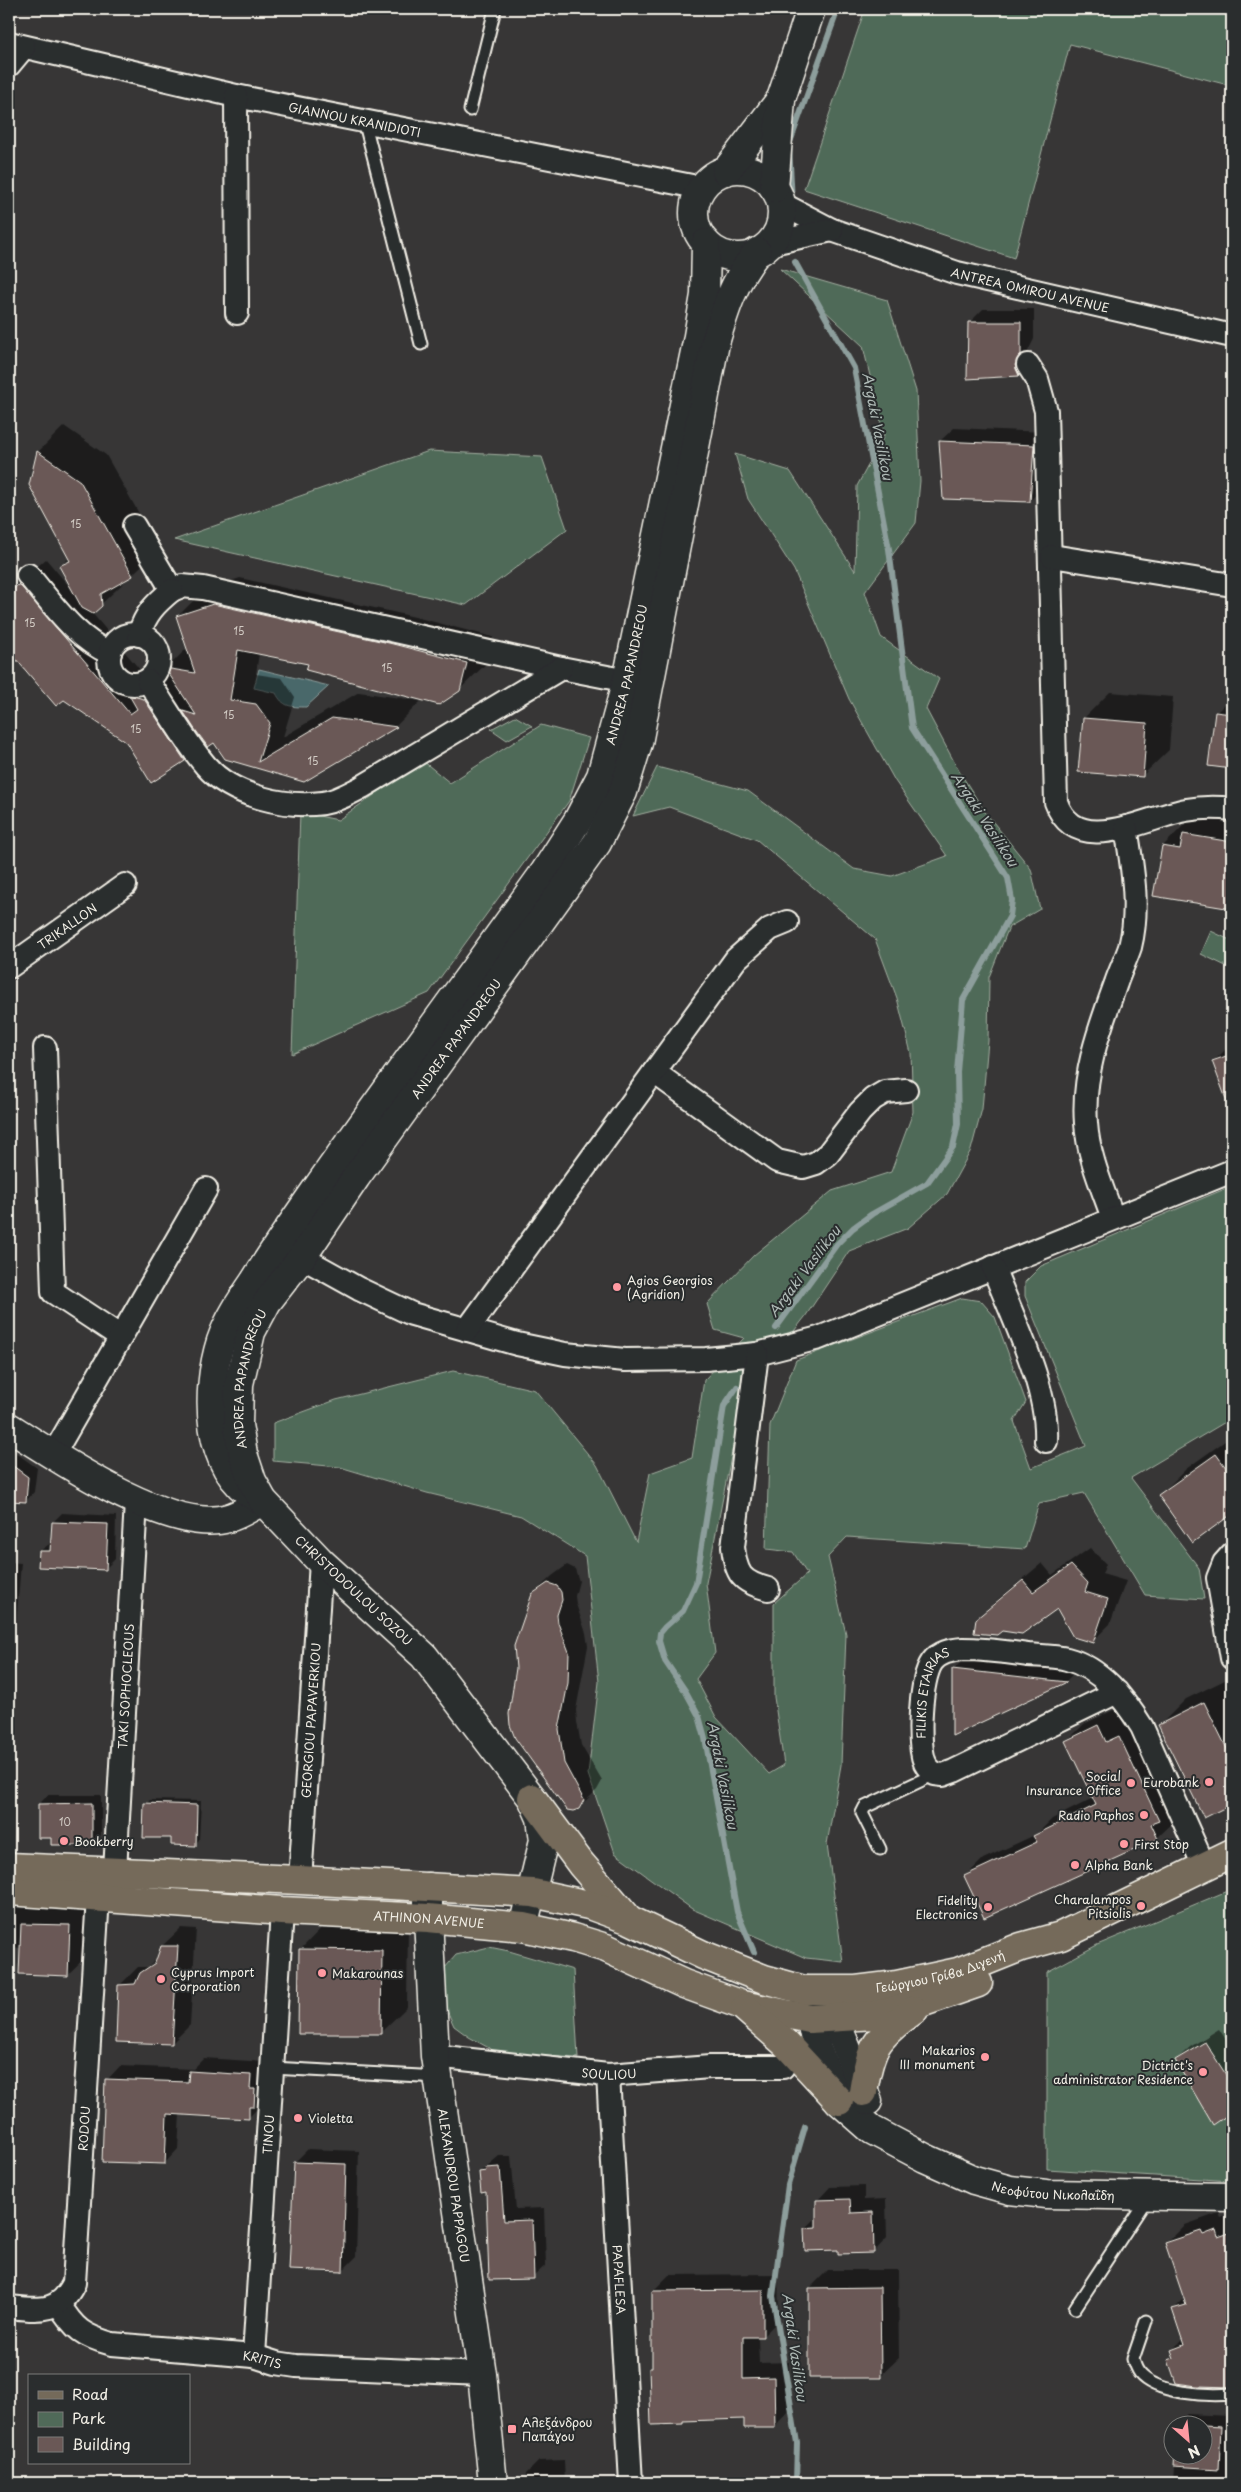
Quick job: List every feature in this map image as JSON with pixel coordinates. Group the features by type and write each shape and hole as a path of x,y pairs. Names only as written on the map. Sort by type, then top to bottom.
{"main road":[{"path":"532,1798 586,1871 630,1920"},
{"name":"Γεώργιου Γρίβα Διγενή","path":"822,2019 875,2015 926,2002 990,1979 1026,1961 1054,1939 1232,1853"},
{"path":"9,1867 533,1893 589,1905 630,1920 736,1970 814,1990"},
{"name":"ATHINON AVENUE","path":"9,1891 282,1911 428,1918 523,1927 573,1938 606,1948 684,1984 742,2005 822,2019"},
{"name":"Γεώργιου Γρίβα Διγενή","path":"814,1990 871,1989 928,1980 958,1972 1021,1947 1054,1939"},
{"path":"742,2005 851,2097 874,2046 897,2022 926,2002"}],"street":[{"path":"763,248 776,234 781,218 777,196 781,99 811,9"},
{"path":"9,65 16,45"},
{"name":"GIANNOU KRANIDIOTI","path":"16,45 236,96 702,188"},
{"path":"236,96 237,313"},
{"path":"781,99 726,171 709,181 702,188 694,210 699,234 717,252 730,256 744,257 763,248 832,230"},
{"path":"726,171 753,172 764,178 777,196"},
{"name":"ANTREA OMIROU AVENUE","path":"777,196 832,230 957,273 1232,336"},
{"name":"ANDREA PAPANDREOU","path":"263,1501 252,1481 243,1454 238,1425 239,1384 247,1345 259,1317 267,1302 302,1257 373,1152 597,842 623,792 638,743 638,682 700,322 707,270 706,243"},
{"name":"ANDREA PAPANDREOU","path":"263,1501 242,1490 230,1475 221,1458 212,1407 215,1363 225,1330 278,1244 544,873 578,820 601,776 638,682 715,343 732,291 740,275 763,248"},
{"path":"1028,365 1037,379 1046,410 1052,556 1056,802 1066,821 1086,831 1098,832 1185,810 1216,807 1232,809"},
{"path":"134,526 172,590"},
{"path":"1052,556 1232,585"},
{"path":"28,575 70,624 90,642 110,653"},
{"path":"139,635 143,620 148,611 172,590 182,586 203,588 561,668 638,682"},
{"path":"139,635 155,645 159,658 157,670 148,681 135,684 122,681 113,672 109,659 110,653 121,638 139,635"},
{"path":"148,681 207,767 225,782 270,800 324,803 338,799 362,787 561,668"},
{"path":"1113,1218 1090,1148 1085,1100 1096,1038 1129,948 1134,921 1134,881 1126,826"},
{"name":"TRIKALLON","path":"9,967 125,885"},
{"path":"467,1330 736,959 770,929 787,922"},
{"path":"46,1048 53,1292 121,1337"},
{"path":"654,1072 777,1161 803,1167 816,1163 828,1154 860,1112 873,1099 892,1091 906,1090"},
{"path":"278,1244 359,1289 412,1314 467,1330 565,1354 625,1360 706,1359 756,1354 819,1338 1232,1171"},
{"path":"53,1455 206,1189"},
{"path":"993,1267 1039,1387 1047,1424 1046,1441"},
{"path":"756,1354 733,1546 737,1569 742,1579 768,1589"},
{"path":"9,1427 53,1455 136,1502 193,1520 228,1519 263,1501"},
{"name":"CHRISTODOULOU SOZOU","path":"263,1501 321,1562 424,1656 532,1798 542,1818 544,1840 533,1893 523,1927"},
{"name":"TAKI SOPHOCLEOUS","path":"115,1871 136,1502"},
{"path":"1232,1554 1224,1563 1218,1578 1232,1658"},
{"name":"GEORGIOU PAPAVERKIOU","path":"300,1880 321,1562"},
{"name":"FILIKIS ETAIRIAS","path":"935,1774 925,1764 921,1741 924,1687 927,1671 938,1655 949,1650 963,1649 1066,1659 1086,1666 1102,1677 1117,1692 1142,1727 1204,1866"},
{"path":"935,1774 943,1775 954,1771 1117,1692"},
{"name":"ALEXANDROU PAPPAGOU","path":"428,1887 428,1918 437,2067 482,2374 493,2483"},
{"name":"RODOU","path":"59,2304 68,2295 74,2283 98,1897"},
{"name":"TINOU","path":"254,2356 282,1911"},
{"name":"Νεοφύτου Νικολαΐδη","path":"814,1990 822,2019 851,2097 884,2137 974,2180 1010,2190 1046,2194 1232,2198"},
{"name":"SOULIOU","path":"437,2067 608,2075 710,2067 783,2067"},
{"name":"PAPAFLESA","path":"608,2075 631,2483"},
{"path":"9,2307 46,2309 59,2304"},
{"name":"KRITIS","path":"59,2304 80,2332 92,2339 112,2344 254,2356 276,2363 296,2366 482,2374"}],"lane":[{"path":"470,110 496,9"},
{"path":"364,120 421,344"},
{"path":"880,1848 862,1813 865,1807 935,1774"},
{"path":"272,2068 437,2067"},
{"path":"1075,2308 1149,2196"},
{"path":"1146,2321 1132,2359 1139,2373 1154,2384 1176,2391 1232,2394"}],"green space":[{"path":"865,9 1232,9 1232,86 1070,44 1014,258 804,189"},
{"path":"780,269 887,300 916,391 920,481 916,523 865,592 881,637 939,679 926,709 959,771 985,812 1031,869 1040,909 1009,927 989,977 988,1041 982,1109 971,1150 947,1194 908,1228 849,1251 805,1317 743,1396 706,1583 715,1653 696,1679 716,1717 769,1774 784,1765 774,1697 774,1603 807,1574 793,1552 766,1549 770,1425 796,1360 962,1298 981,1301 995,1317 1026,1402 1014,1421 1031,1468 1086,1446 1025,1296 1025,1282 1041,1266 1232,1186 1232,1418 1131,1478 1199,1568 1204,1599 1145,1595 1084,1493 1039,1503 1025,1549 847,1537 828,1557 846,1634 841,1765 827,1844 843,1962 806,1958 692,1909 615,1853 588,1774 599,1682 585,1556 521,1516 427,1493 340,1467 273,1461 273,1423 336,1400 453,1371 535,1390 597,1465 636,1542 650,1473 692,1458 704,1380 744,1338 715,1330 707,1304 754,1255 832,1191 891,1172 913,1112 911,1053 897,998 875,939 757,840 669,807 633,816 657,767 748,791 854,869 892,876 947,856 895,781 849,699 794,570 748,499 735,454 790,471 855,571 857,486 884,436 863,346"},
{"path":"429,451 542,457 567,529 466,605 174,540"},
{"path":"515,716 532,726 507,740 491,729"},
{"path":"541,725 589,738 569,801 429,993 292,1054 300,812 338,820 423,761 450,783"},
{"path":"1211,931 1232,941 1232,969 1201,954"},
{"path":"1232,1889 1232,2181 1047,2169 1047,1972 1097,1945"},
{"path":"489,1947 573,1970 578,2058 498,2053 469,2037 454,2026 440,1995 444,1969 456,1955"}],"water":[{"path":"259,669 329,686 306,707 292,706 285,704 276,693 254,688"}],"building":[{"path":"968,322 1021,322 1021,354 1015,365 1019,376 967,379"},
{"path":"939,441 1034,445 1030,502 943,499"},
{"path":"37,451 80,481 133,576 101,594 102,606 93,614 82,608 59,566 70,561 29,485"},
{"path":"19,584 130,714 137,709 129,695 144,699 185,761 151,783 126,742 64,700 56,706 9,651 9,593"},
{"path":"213,604 389,643 467,663 460,691 439,705 306,670 308,664 238,650 230,700 256,704 270,723 258,762 332,718 397,727 304,782 225,759 214,743 208,747 194,728 183,711 196,715 165,668 195,673 176,616"},
{"path":"1215,712 1232,714 1232,769 1208,766"},
{"path":"1083,718 1147,723 1143,777 1078,772"},
{"path":"1183,834 1232,842 1232,909 1153,896 1162,846 1180,849"},
{"path":"1232,1054 1232,1110 1230,1110 1212,1061"},
{"path":"1216,1454 1232,1476 1232,1514 1192,1543 1158,1495"},
{"path":"9,1463 28,1477 26,1502 9,1501"},
{"path":"52,1522 108,1524 106,1570 38,1567 39,1551 50,1551"},
{"path":"1071,1565 1088,1583 1085,1592 1108,1599 1093,1643 1073,1637 1057,1609 1022,1634 1002,1631 997,1635 974,1633 976,1619 1023,1580 1033,1592"},
{"path":"548,1583 557,1586 561,1592 562,1600 557,1615 558,1623 569,1652 568,1683 559,1729 564,1763 584,1800 579,1809 573,1811 567,1810 515,1738 510,1725 509,1714 516,1668 514,1646 532,1594"},
{"path":"952,1669 1067,1682 952,1736"},
{"name":"Eurobank","path":"1204,1702 1232,1759 1232,1804 1204,1818 1158,1725"},
{"path":"1098,1725 1106,1742 1119,1736 1159,1821 1151,1824 1158,1839 984,1918 964,1876 1037,1842 1033,1836 1096,1805 1065,1741"},
{"path":"92,1803 92,1845 51,1845 51,1838 38,1838 38,1804"},
{"path":"144,1803 197,1805 196,1846 171,1845 171,1838 143,1838"},
{"path":"21,1924 70,1925 68,1976 19,1974"},
{"path":"161,1946 178,1946 172,2044 116,2042 118,1985 135,1984 140,1973 155,1963"},
{"path":"299,1949 382,1950 381,2034 298,2034"},
{"name":"Dictrict's administrator Residence","path":"1205,2042 1232,2084 1232,2112 1213,2125 1175,2060"},
{"path":"189,2071 251,2075 250,2089 255,2089 254,2107 249,2107 249,2119 167,2114 165,2164 102,2162 105,2079 188,2082"},
{"path":"294,2162 346,2164 343,2272 289,2270"},
{"path":"500,2167 504,2221 532,2220 534,2279 489,2280 486,2192 481,2193 479,2172 486,2171 485,2168"},
{"path":"850,2199 851,2213 873,2212 874,2253 838,2254 838,2250 805,2251 804,2228 816,2227 816,2200"},
{"path":"1216,2230 1218,2237 1232,2232 1232,2387 1176,2383 1168,2360 1174,2358 1171,2350 1184,2345 1172,2309 1186,2305 1165,2243 1201,2231 1203,2235"},
{"path":"880,2287 881,2378 809,2378 809,2288"},
{"path":"763,2290 763,2337 743,2337 743,2378 774,2377 775,2428 744,2428 744,2419 683,2421 683,2424 651,2425 649,2368 652,2368 652,2291"},
{"path":"1214,2426 1221,2426 1219,2469 1173,2466 1173,2464 1214,2464"}],"waterway":[{"name":"Argaki Vasilikou","path":"792,203 789,145 838,9"},
{"name":"Argaki Vasilikou","path":"776,1328 837,1244 853,1228 872,1214 927,1183 953,1147 958,1124 957,1072 963,1000 1010,916 1012,900 1008,878 912,728 889,549 854,368 795,262"},
{"name":"Argaki Vasilikou","path":"737,1387 724,1406 696,1583 683,1611 660,1633 659,1641 665,1661 686,1692 699,1716 705,1738 737,1912 754,1952"},
{"name":"Argaki Vasilikou","path":"796,2483 797,2443 773,2296 788,2185 805,2127"}],"place":[{"name":"Agios Georgios (Agridion)","path":"617,1287"},
{"name":"Eurobank","path":"1209,1782"},
{"name":"Social Insurance Office","path":"1131,1783"},
{"name":"Radio Paphos","path":"1144,1815"},
{"name":"Bookberry","path":"64,1841"},
{"name":"First Stop","path":"1124,1844"},
{"name":"Alpha Bank","path":"1075,1865"},
{"name":"Charalampos Pitsiolis","path":"1141,1906"},
{"name":"Fidelity Electronics","path":"988,1907"},
{"name":"Makarounas","path":"322,1973"},
{"name":"Cyprus Import Corporation","path":"161,1979"},
{"name":"Makarios III monument","path":"985,2057"},
{"name":"Dictrict's administrator Residence","path":"1203,2072"},
{"name":"Violetta","path":"298,2118"},
{"name":"Αλεξάνδρου Παπάγου","path":"512,2429"}]}
